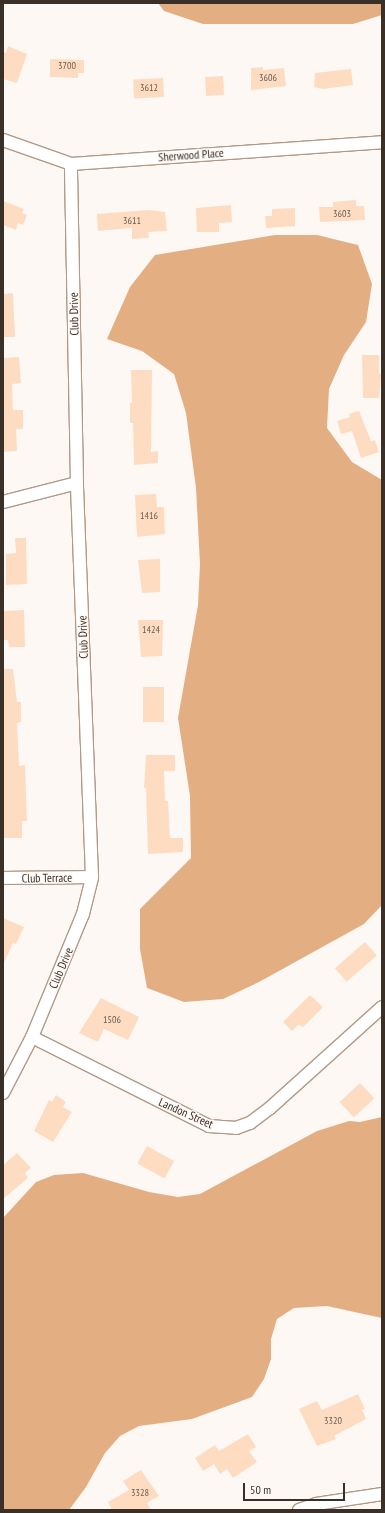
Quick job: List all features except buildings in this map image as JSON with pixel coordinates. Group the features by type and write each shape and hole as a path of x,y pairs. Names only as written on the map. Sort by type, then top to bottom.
{"street":[{"name":"Sherwood Place","path":"3,140 71,164 382,142"},
{"name":"Club Drive","path":"3,1093 32,1036 83,914 92,878 77,484 71,164"},
{"path":"3,502 77,484"},
{"name":"Club Terrace","path":"3,878 92,878"},
{"name":"Landon Street","path":"32,1036 209,1126 236,1128 250,1123 270,1108 382,1007"},
{"path":"299,1510 316,1504 382,1494"}],"shaded area":[{"path":"158,3 382,3 382,15 353,24 203,24 164,11"},
{"path":"275,235 317,235 358,245 372,284 366,322 344,355 329,389 327,428 352,462 382,480 382,905 364,924 259,982 223,999 184,1002 147,988 140,949 140,909 191,858 190,796 178,718 198,605 200,564 196,488 186,413 174,374 142,351 107,339 130,287 155,255"},
{"path":"382,1117 382,1318 327,1306 294,1308 277,1319 271,1339 271,1359 264,1379 252,1397 192,1419 139,1426 120,1436 105,1453 86,1487 69,1510 3,1510 3,1218 36,1182 54,1175 83,1173 149,1192 178,1197 200,1194 317,1131 349,1121 360,1122"}]}
